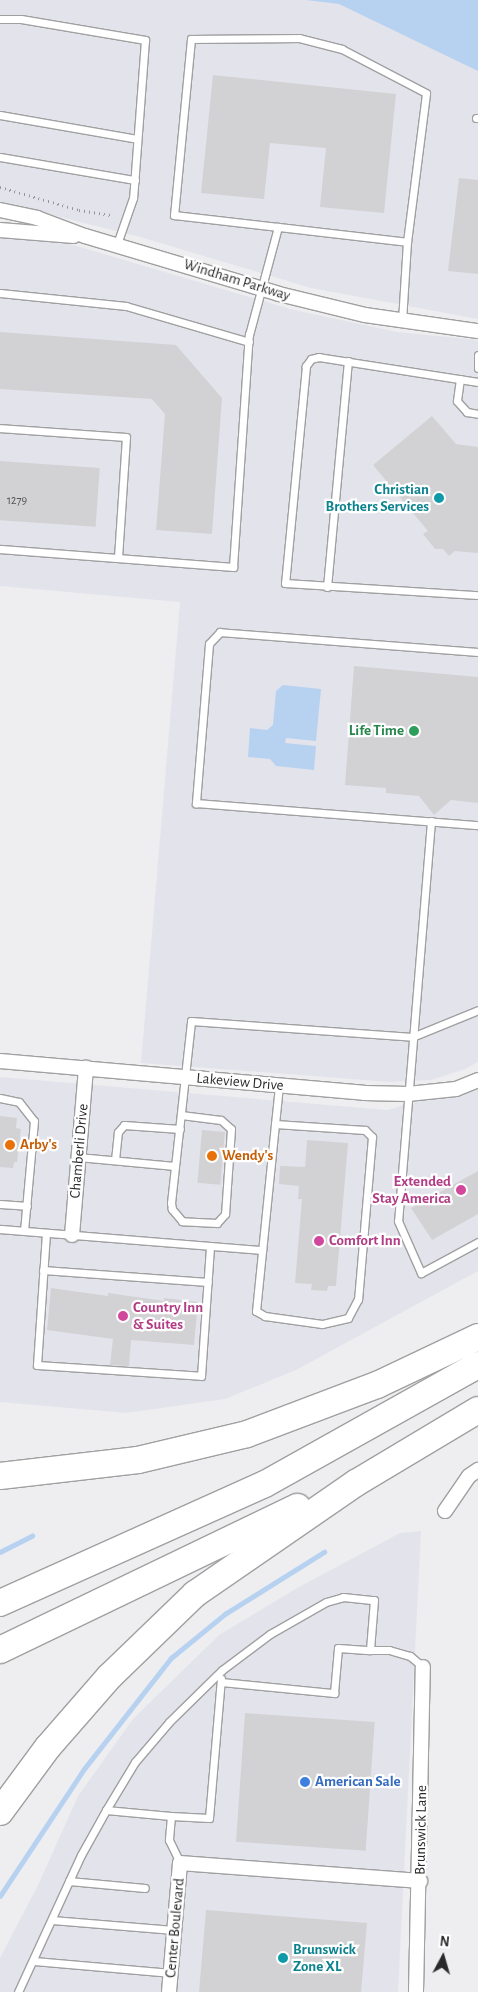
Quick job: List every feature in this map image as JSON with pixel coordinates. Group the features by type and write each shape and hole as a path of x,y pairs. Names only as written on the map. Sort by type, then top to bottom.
{"highway":[{"path":"0,1476 138,1460 247,1434 377,1385 478,1337"},
{"path":"0,1602 265,1484 478,1365"},
{"path":"0,1650 290,1511 478,1404"},
{"path":"0,1812 48,1747 110,1676 195,1594 356,1483 478,1410"}],"street":[{"name":"Windham Parkway","path":"0,210 37,218 85,236 117,244 262,289 402,322 478,331"},
{"path":"0,230 85,236"},
{"name":"Lakeview Drive","path":"0,1061 408,1094 456,1089 478,1080"},
{"name":"Chamberli Drive","path":"72,1235 86,1068"},
{"path":"445,1511 469,1476 478,1470"},
{"name":"Brunswick Lane","path":"416,1992 420,1881 423,1667"},
{"path":"180,1863 420,1881"},
{"name":"Center Boulevard","path":"169,1992 180,1863"}],"lane":[{"path":"0,19 21,19 145,40 133,198 117,244"},
{"path":"402,322 407,242 426,93 342,49 299,38 191,38 174,214 407,242"},
{"path":"0,116 138,139"},
{"path":"0,157 134,180"},
{"path":"0,549 233,567 249,342 278,227"},
{"path":"0,294 126,306 249,342"},
{"path":"478,355 478,368"},
{"path":"478,382 319,357 311,359 306,366 285,583 478,595"},
{"path":"328,586 348,361"},
{"path":"460,379 457,401 467,412 478,414"},
{"path":"0,428 126,437 118,558"},
{"path":"478,652 225,630 215,634 209,644 196,803 478,825"},
{"path":"431,821 398,1221 421,1274 478,1242"},
{"path":"181,1115 220,1120 231,1129 225,1209 220,1221 213,1224 187,1222 174,1214 171,1203 191,1021 412,1037 478,1010"},
{"path":"275,1124 365,1130 372,1137 358,1299 348,1318 322,1324 259,1314 256,1311 262,1250 279,1085"},
{"path":"0,1098 19,1102 34,1121 24,1231"},
{"path":"115,1160 118,1132 124,1125 180,1129"},
{"path":"78,1157 175,1166"},
{"path":"0,1204 27,1206"},
{"path":"0,1229 262,1250"},
{"path":"46,1232 37,1365 201,1376 210,1246"},
{"path":"43,1270 208,1282"},
{"path":"18,1992 69,1881 106,1810 135,1762 168,1722 222,1670 270,1634 326,1602 344,1597 374,1600 370,1650"},
{"path":"221,1682 334,1693 338,1648 389,1650 410,1656 423,1667"},
{"path":"106,1810 209,1818 222,1670"},
{"path":"171,1816 169,1840 180,1863"},
{"path":"69,1881 145,1888"},
{"path":"52,1920 174,1930"},
{"path":"34,1960 171,1973"}],"path":[{"path":"0,187 79,210 111,214"}],"shaded area":[{"path":"0,0 478,0 478,319 311,288 140,237 0,202"},
{"path":"0,237 70,244 290,309 397,332 478,340 478,1062 465,1069 431,1080 390,1082 141,1063 180,602 0,586"},
{"path":"0,1077 387,1110 478,1085 478,1271 296,1370 225,1399 126,1413 0,1402"},
{"path":"421,1531 398,1992 0,1992 0,1958 39,1883 78,1796 133,1719 219,1635 297,1588 400,1533"}],"water":[{"path":"306,0 478,0 478,71 339,4"},
{"path":"283,685 321,689 316,741 286,738 285,743 316,746 314,770 276,766 270,759 248,757 250,728 267,730 273,725 276,691"}],"building":[{"path":"213,75 396,94 384,213 320,207 326,148 270,143 264,199 201,193"},
{"path":"459,178 478,180 478,274 448,271"},
{"path":"0,332 176,345 222,398 212,534 156,530 165,414 152,399 0,389"},
{"name":"Christian Brothers Services","path":"432,416 456,444 478,447 478,553 455,551 449,556 443,549 435,549 423,534 428,531 373,465"},
{"path":"0,461 100,468 96,527 0,520"},
{"name":"Life Time","path":"354,666 478,677 478,803 451,800 434,815 419,796 386,793 386,788 345,785"},
{"name":"Arby's","path":"0,1116 17,1118 16,1128 21,1129 17,1162 14,1162 13,1168 0,1167"},
{"name":"Wendy's","path":"202,1130 225,1132 220,1185 197,1183"},
{"name":"Comfort Inn","path":"307,1140 348,1143 336,1286 328,1286 327,1291 311,1290 312,1284 295,1283 302,1199 298,1199 299,1186 279,1184 280,1166 305,1167"},
{"name":"Extended Stay America","path":"478,1171 478,1214 432,1240 411,1208"},
{"name":"Country Inn & Suites","path":"51,1288 108,1296 108,1293 164,1301 164,1298 198,1302 194,1345 131,1340 129,1366 110,1365 113,1339 47,1330"},
{"name":"American Sale","path":"245,1713 375,1722 366,1851 236,1842"},
{"name":"Brunswick Zone XL","path":"206,1910 367,1923 361,1992 199,1992"}],"waterway":[{"path":"0,1552 32,1536"},
{"path":"0,1896 84,1769 171,1658 225,1614 324,1552"}],"place":[{"name":"Christian Brothers Services","path":"439,498"},
{"name":"Life Time","path":"414,731"},
{"name":"Arby's","path":"10,1145"},
{"name":"Wendy's","path":"212,1156"},
{"name":"Extended Stay America","path":"461,1190"},
{"name":"Comfort Inn","path":"319,1241"},
{"name":"Country Inn & Suites","path":"123,1316"},
{"name":"American Sale","path":"305,1782"},
{"name":"Brunswick Zone XL","path":"283,1958"}]}
